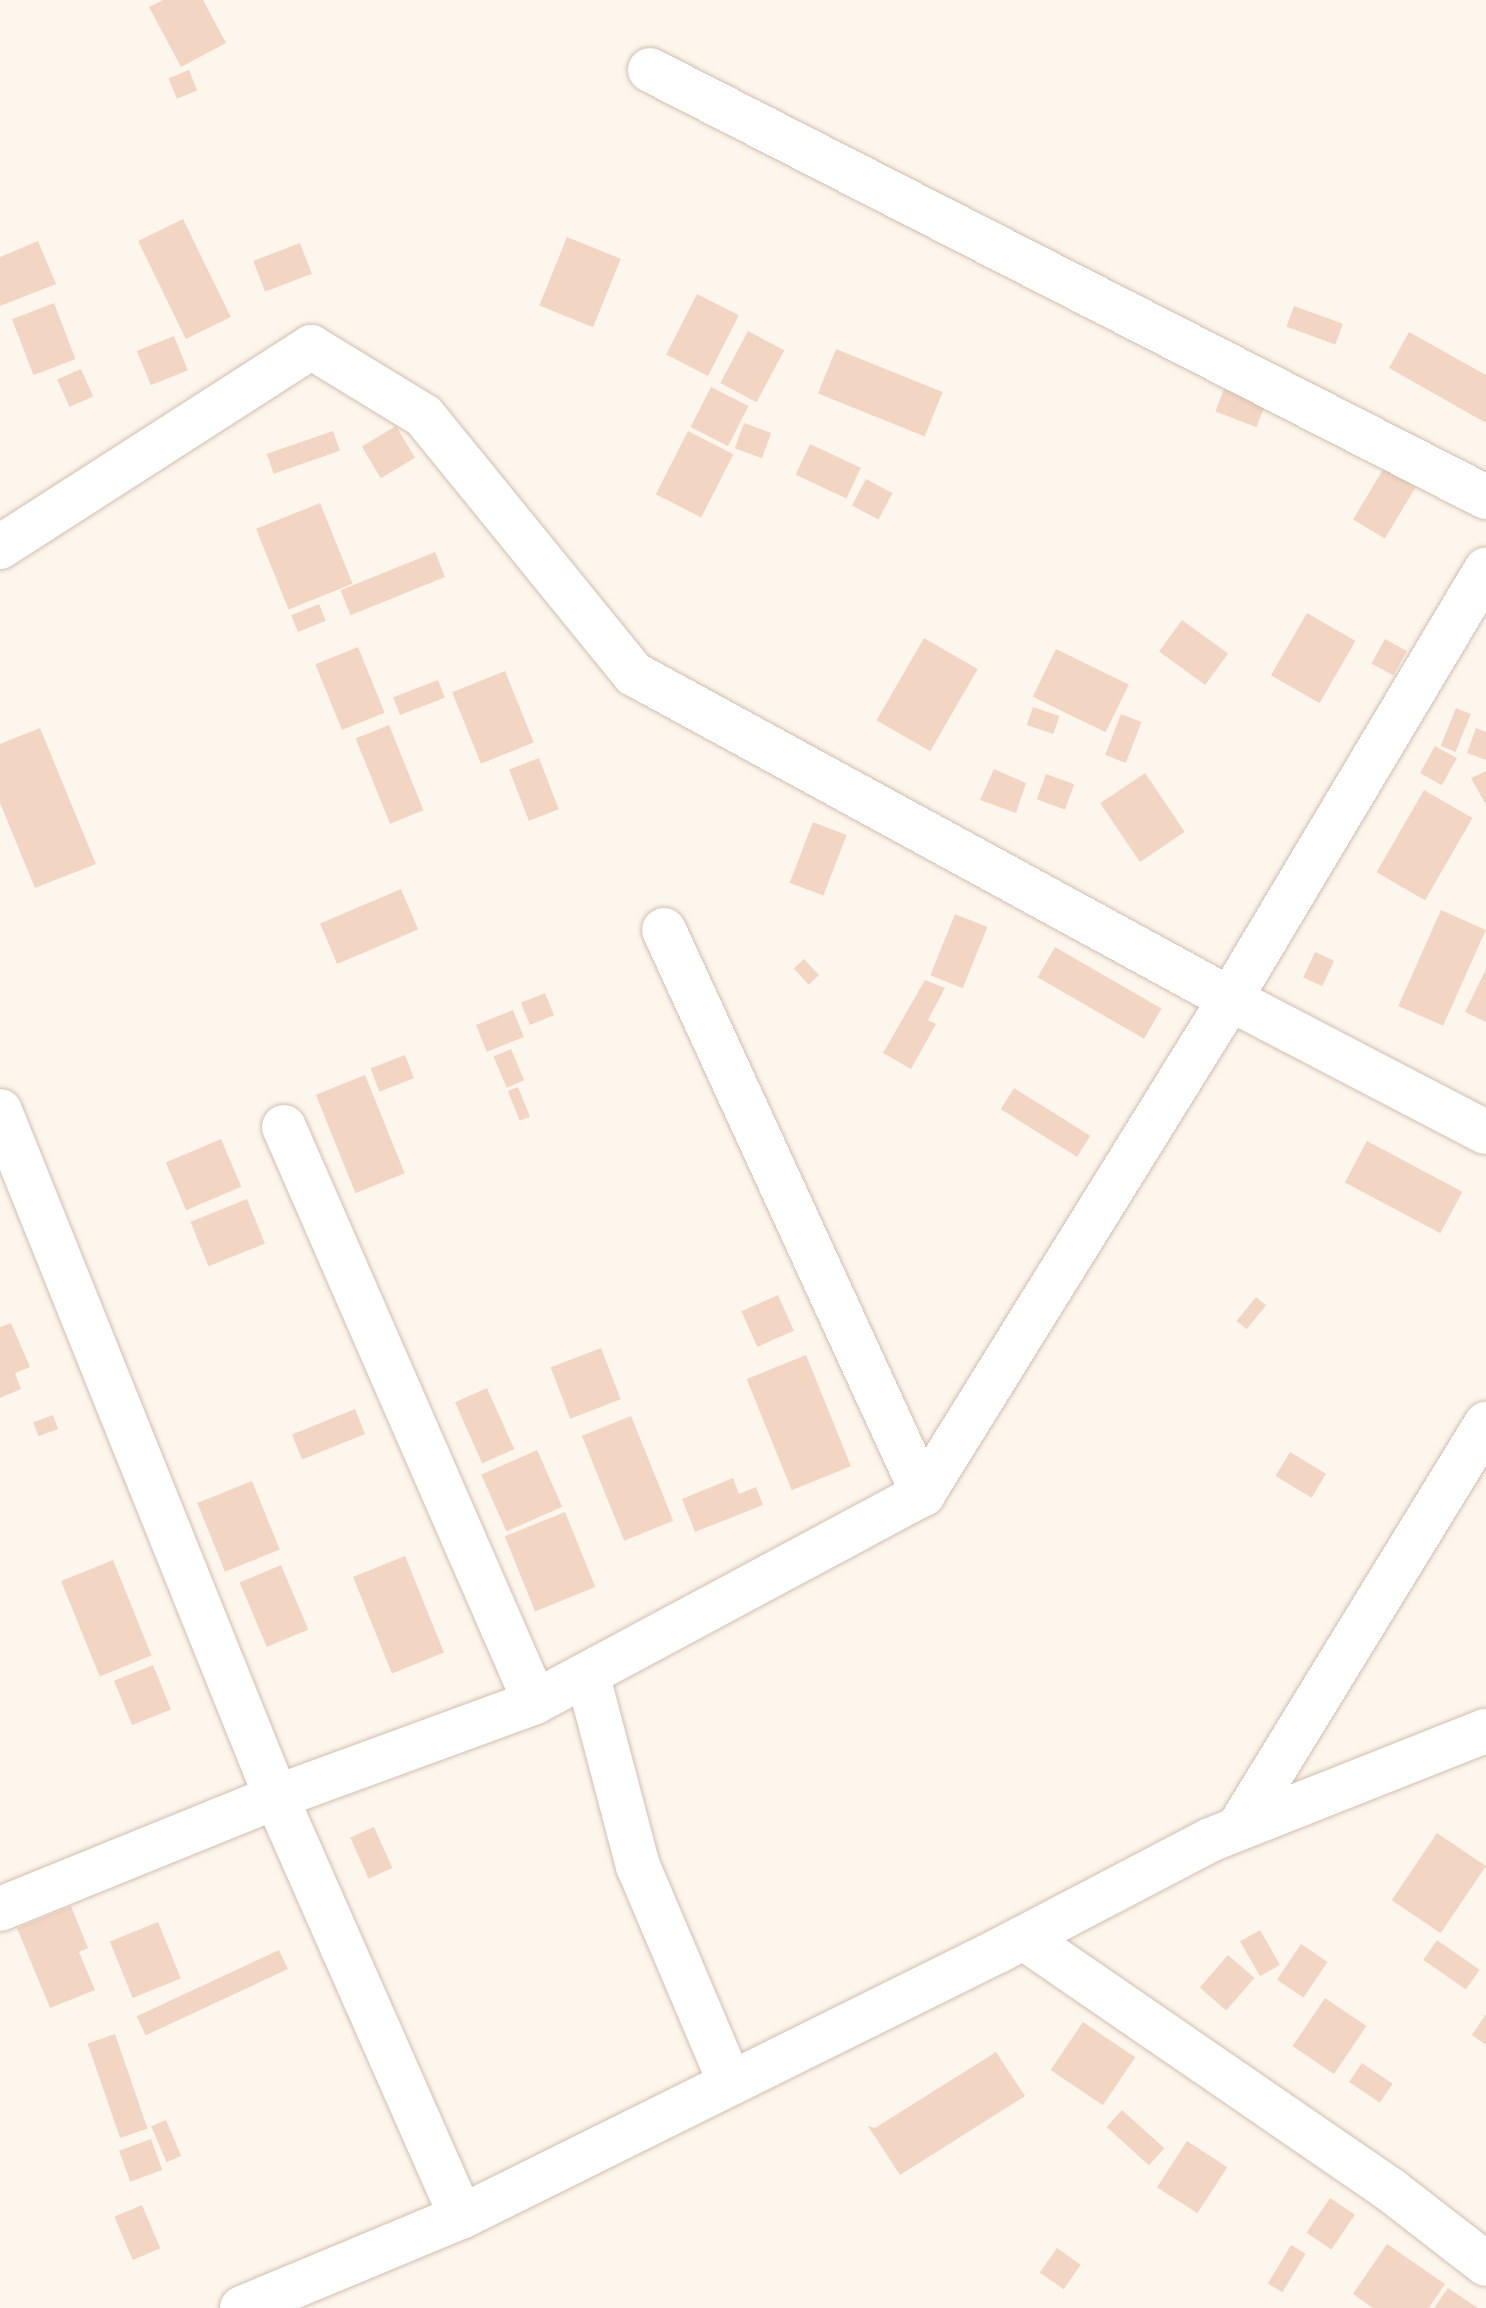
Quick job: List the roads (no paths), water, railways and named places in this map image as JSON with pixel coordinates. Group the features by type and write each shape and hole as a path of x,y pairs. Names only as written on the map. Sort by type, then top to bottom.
{"street":[{"path":"650,70 1486,497"},
{"path":"0,547 311,347 424,416 634,674 1230,999 1486,1132"},
{"path":"0,1909 276,1797 535,1702 588,1677 923,1494 1230,999 1486,570"},
{"path":"664,930 923,1494"},
{"path":"0,1111 276,1797 461,2217"},
{"path":"284,1127 535,1702"},
{"path":"1239,1827 1486,1424"},
{"path":"588,1677 638,1866 730,2083"},
{"path":"242,2308 461,2217 1024,1938 1239,1827 1486,1731"},
{"path":"1024,1938 1392,2191 1486,2264"}]}
